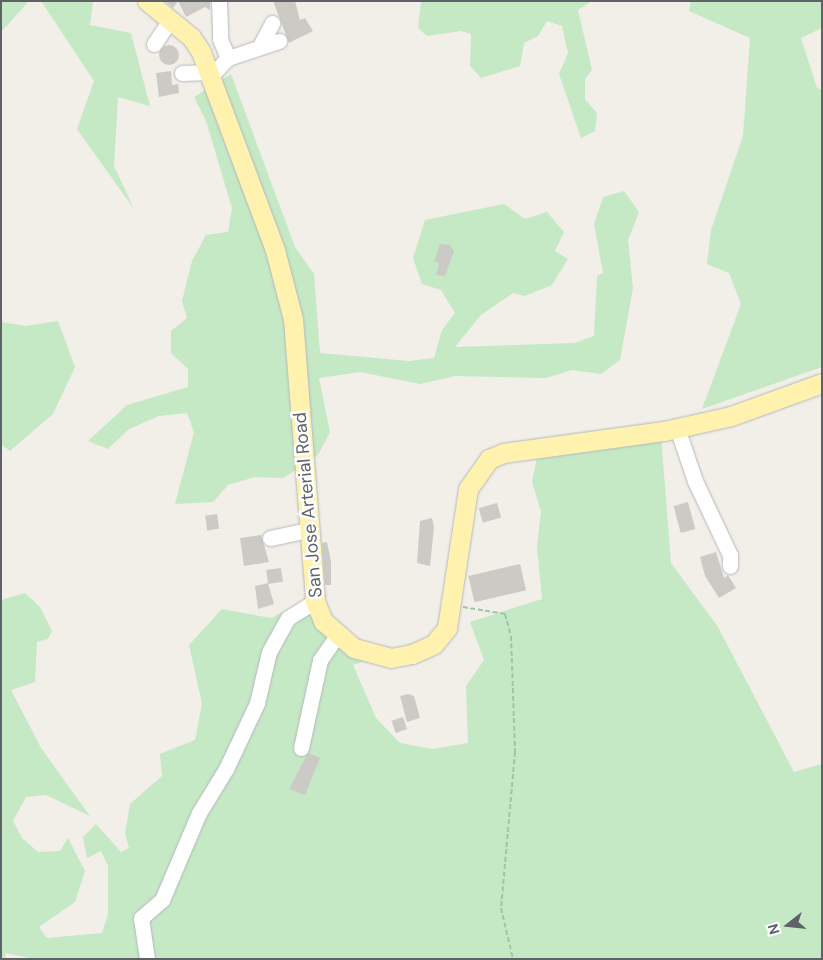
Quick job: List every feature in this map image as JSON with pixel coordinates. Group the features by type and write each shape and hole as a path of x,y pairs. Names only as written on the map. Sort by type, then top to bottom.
{"main road":[{"name":"San Jose Arterial Road","path":"147,1 191,37 210,74 287,290 293,319 307,530 315,601 337,636 370,654 412,654 434,644 447,628 452,606 457,536 468,489 489,459 503,453 677,428 750,411 822,383"}],"street":[{"path":"219,1 220,39 228,58"},
{"path":"154,44 170,20"},
{"path":"260,46 272,23"},
{"path":"182,74 210,74 228,58 279,41"},
{"path":"677,428 695,481 730,555 730,566"},
{"path":"270,538 307,530"},
{"path":"147,959 141,918 162,900 199,813 226,769 257,703 269,652 288,618 315,601"},
{"path":"301,748 320,660 337,636"}],"path":[{"path":"452,606 505,614 511,636 514,752 501,908 513,959"}],"green space":[{"path":"1,1 29,1 1,32"},
{"path":"41,1 93,1 90,25 131,33 150,106 118,97 114,166 134,209 77,129 94,81"},
{"path":"421,1 592,1 578,10 592,70 585,79 585,99 597,113 595,131 581,138 559,74 568,53 562,26 547,21 538,36 524,43 520,66 481,78 470,66 471,34 461,31 427,36 418,28"},
{"path":"691,1 822,1 822,28 801,38 817,88 822,90 822,367 702,409 741,304 729,273 707,264 711,230 743,136 750,38 689,11"},
{"path":"231,74 295,247 314,274 320,353 409,361 434,358 442,330 455,313 441,290 422,284 413,258 425,220 504,204 525,219 547,212 564,232 555,251 568,259 552,285 525,296 513,293 481,315 455,347 575,343 594,336 597,276 603,273 594,224 603,197 624,191 639,212 628,240 633,288 620,360 601,374 572,370 546,378 455,376 420,384 360,372 319,378 330,432 318,455 283,478 255,477 228,485 213,502 175,504 194,432 187,413 159,416 129,429 108,449 88,441 127,405 188,387 188,369 171,353 171,331 187,318 182,301 192,261 206,235 228,232 232,208 206,121 194,97"},
{"path":"58,321 75,367 53,414 10,451 1,444 1,322 26,326"},
{"path":"661,435 671,563 718,627 794,772 822,764 822,959 34,959 5,953 6,959 1,959 1,600 25,593 40,607 52,631 48,639 37,642 35,682 11,690 41,748 90,816 46,795 26,797 13,821 22,838 38,852 60,851 68,838 85,871 75,902 39,927 47,938 102,933 108,914 108,866 101,851 87,858 83,837 96,824 121,852 129,848 125,834 130,804 162,776 160,754 195,740 202,704 189,645 222,609 271,618 315,596 323,621 380,656 353,665 376,718 400,743 432,749 468,743 466,686 484,660 470,622 542,599 537,546 541,512 532,481 537,458"}],"building":[{"path":"165,1 178,1 173,8"},
{"path":"178,1 210,1 210,10 205,7 186,17"},
{"path":"273,1 295,1 300,20 305,18 313,31 289,43"},
{"path":"169,45 176,48 179,55 176,62 169,65 162,62 159,55 162,48"},
{"path":"171,71 172,85 178,84 179,93 159,97 156,73"},
{"path":"440,244 450,245 454,251 445,276 436,275 439,263 434,262"},
{"path":"688,502 695,529 681,533 674,506"},
{"path":"497,503 501,517 483,523 479,508"},
{"path":"217,514 219,529 207,531 205,516"},
{"path":"432,518 434,527 430,566 417,563 420,521"},
{"path":"261,535 269,562 244,566 240,538"},
{"path":"327,542 331,562 331,585 325,585 322,543"},
{"path":"716,552 724,578 728,575 736,588 719,598 705,576 700,557"},
{"path":"520,564 526,590 474,602 468,576"},
{"path":"281,568 283,582 268,584 266,570"},
{"path":"268,583 274,604 258,609 255,586"},
{"path":"408,694 414,696 420,718 407,722 400,696"},
{"path":"403,717 407,729 396,733 392,721"},
{"path":"308,753 320,758 305,795 289,789"}]}
